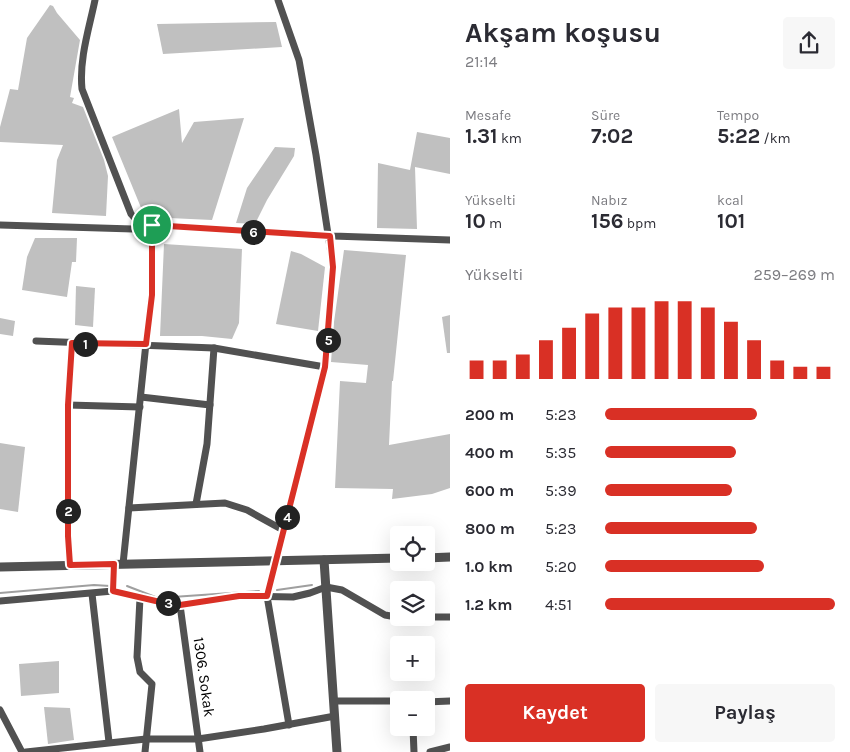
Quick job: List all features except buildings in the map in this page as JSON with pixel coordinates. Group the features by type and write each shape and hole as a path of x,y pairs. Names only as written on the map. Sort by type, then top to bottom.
{"street":[{"path":"95,0 81,75 82,89 131,214 142,226"},
{"path":"278,0 299,60 330,236 333,267 325,367 267,596 289,725"},
{"path":"0,225 133,229 152,225 330,236 450,240"},
{"path":"113,591 129,508 152,295 152,225"},
{"path":"36,341 214,348 325,367"},
{"path":"70,565 68,536 68,405 72,343"},
{"path":"196,504 207,444 214,348"},
{"path":"141,397 210,405"},
{"path":"68,405 140,407"},
{"path":"129,508 224,503 247,510 283,530"},
{"path":"435,558 450,557"},
{"path":"0,566 390,558"},
{"path":"324,560 337,752"},
{"path":"0,601 113,591 180,605 239,596 292,597 326,587 342,590 385,615 390,616"},
{"path":"92,594 109,742"},
{"path":"140,598 137,657 140,672 152,684 145,752"},
{"name":"1306. Sokak","path":"180,605 200,752"},
{"path":"435,617 450,617"},
{"path":"334,701 390,701"},
{"path":"435,702 450,701"},
{"path":"0,710 24,752 146,739 198,739 335,716"},
{"path":"413,736 414,752"},
{"path":"430,752 450,747"}],"waterway":[{"path":"0,593 94,585 110,586"},
{"path":"277,590 312,585"},
{"path":"127,586 158,598 259,591"}],"route":[{"path":"152,225 330,236 333,284 325,367 267,596 239,596 180,605 160,602 113,591 114,564 70,565 68,536 68,405 72,343 146,344 152,295 152,225"}]}
